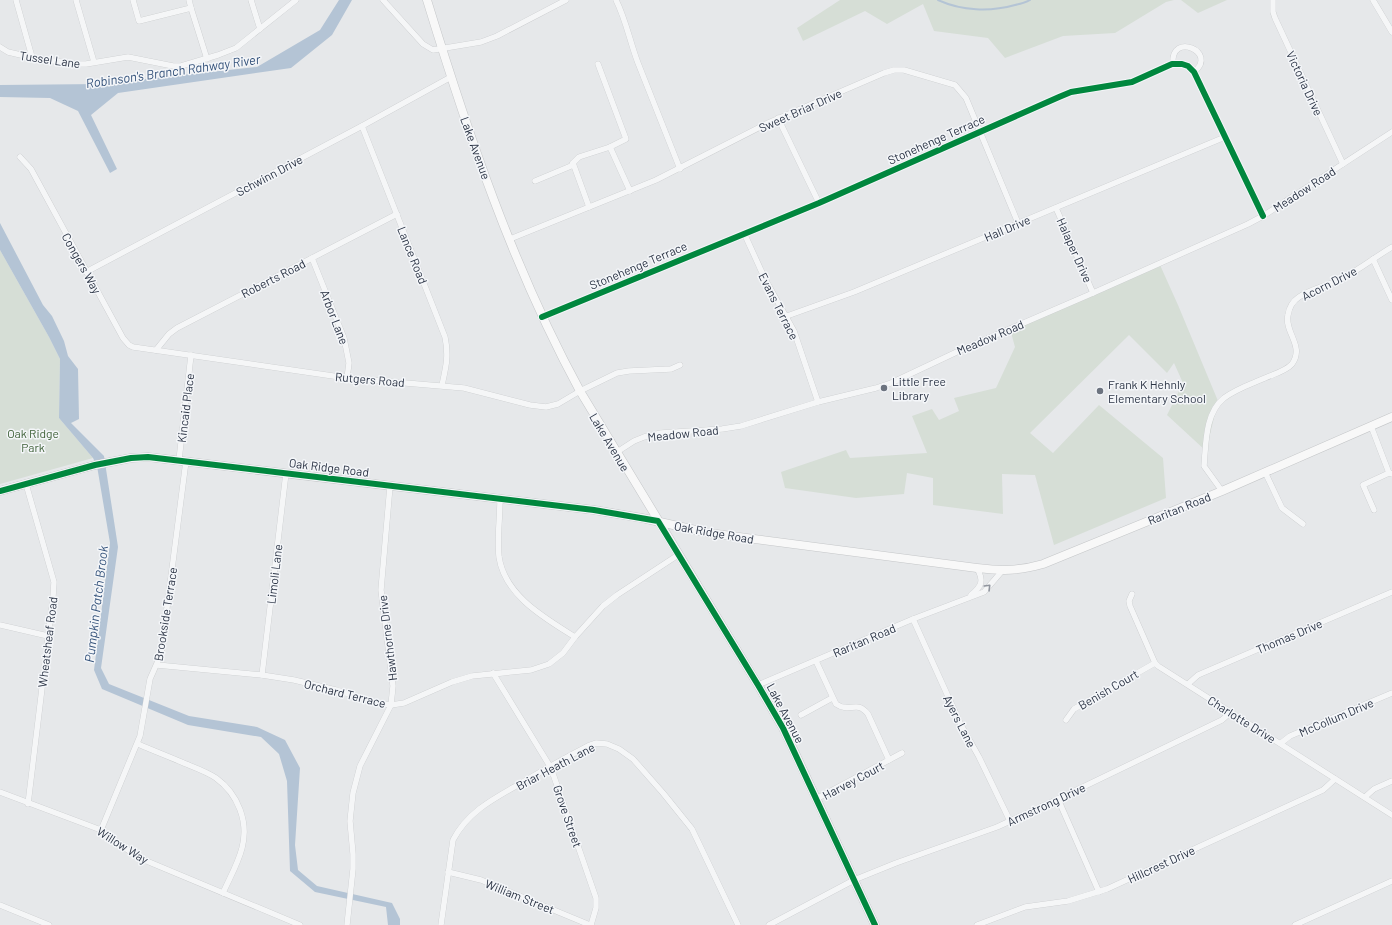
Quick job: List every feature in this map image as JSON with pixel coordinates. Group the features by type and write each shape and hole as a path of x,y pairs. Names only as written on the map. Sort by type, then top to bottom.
{"main road":[{"name":"Lake Avenue","path":"427,0 467,124 510,239 542,317 580,391 758,685 782,728 875,925"},
{"name":"Raritan Road","path":"1002,571 1025,569 1043,564 1222,491 1392,417"},
{"name":"Oak Ridge Road","path":"0,491 95,465 140,457 594,510 658,521 709,533 1002,571"}],"street":[{"path":"16,0 32,57"},
{"path":"76,0 94,62"},
{"path":"133,0 139,21 192,8"},
{"path":"189,0 207,59"},
{"path":"251,0 260,29"},
{"name":"Tussel Lane","path":"0,47 8,52 77,64 128,57 173,66 181,66 207,59 236,48 296,0"},
{"path":"383,0 423,44 433,50 481,42 497,36 566,0"},
{"path":"616,0 624,16 632,47 680,169"},
{"name":"Victoria Drive","path":"1273,0 1273,12 1275,18 1343,164"},
{"path":"1373,0 1392,32"},
{"path":"1194,72 1199,68 1201,60 1198,51 1186,46 1178,49 1174,55 1173,64 1188,66 1194,72 1263,216"},
{"path":"535,180 571,166 579,157 610,147 626,139 598,64"},
{"name":"Stonehenge Terrace","path":"542,317 819,203 1058,96 1071,92 1132,82 1173,64"},
{"name":"Sweet Briar Drive","path":"510,239 656,180 778,118 884,73 904,70 955,85 959,88 966,98 1018,224"},
{"name":"Schwinn Drive","path":"86,272 362,126 451,77"},
{"path":"778,118 819,203"},
{"name":"Lance Road","path":"362,126 445,337 448,351 442,385"},
{"name":"Meadow Road","path":"617,452 634,441 644,437 741,426 818,402 876,388 890,383 961,350 1248,224 1263,216 1392,132"},
{"name":"Hall Drive","path":"787,316 854,292 1225,137"},
{"path":"610,147 630,191"},
{"name":"Congers Way","path":"20,158 31,169 86,272 126,342 133,347 156,350"},
{"path":"573,163 589,207"},
{"name":"Halaper Drive","path":"1056,208 1093,293"},
{"name":"Roberts Road","path":"156,350 169,334 177,328 397,214"},
{"name":"Evans Terrace","path":"744,233 764,279 787,316 794,331 818,402"},
{"name":"Acorn Drive","path":"1222,491 1204,466 1210,421 1216,408 1224,399 1236,391 1278,372 1292,363 1296,353 1296,343 1290,330 1287,318 1289,310 1295,301 1304,295 1341,279 1392,246"},
{"name":"Arbor Lane","path":"312,258 344,338 349,363 347,378"},
{"path":"1373,259 1392,300"},
{"name":"Rutgers Road","path":"156,350 347,378 464,388 530,405 546,407 558,404 580,391 617,373 671,369 680,365"},
{"name":"Kincaid Place","path":"182,461 191,355"},
{"path":"1371,426 1390,473 1363,485 1374,510"},
{"name":"Brookside Terrace","path":"101,830 138,744 146,712 150,679 161,654 182,461"},
{"path":"1264,472 1282,508 1303,524"},
{"name":"Limoli Lane","path":"262,675 286,473"},
{"name":"Wheatsheaf Road","path":"26,484 54,582 28,804"},
{"name":"Hawthorne Drive","path":"348,925 353,854 350,822 353,793 360,766 391,705 393,686 381,590 390,486"},
{"path":"500,499 499,558 502,571 507,582 528,605 575,637"},
{"name":"Orchard Terrace","path":"157,665 262,675 316,684 379,703 391,705 404,703 452,682 472,676 525,671 543,667 554,661 563,653 575,637 603,606 617,595 678,555"},
{"path":"969,597 978,589 981,582 981,576 977,568"},
{"name":"Raritan Road","path":"758,685 913,619 984,592 1002,571"},
{"name":"Thomas Drive","path":"1188,684 1198,675 1392,592"},
{"path":"1132,594 1129,601 1130,606 1155,663"},
{"name":"Ayers Lane","path":"913,619 960,725 979,756 1010,821"},
{"path":"0,625 48,636"},
{"path":"801,715 832,698 816,661"},
{"name":"Charlotte Drive","path":"1155,663 1392,815"},
{"name":"Benish Court","path":"1066,720 1074,709 1155,663"},
{"name":"Grove Street","path":"493,673 550,766 596,898 596,908 590,925"},
{"name":"McCollum Drive","path":"1281,743 1290,736 1392,693"},
{"name":"Harvey Court","path":"832,698 836,704 842,708 847,709 858,707 864,709 868,714 889,760"},
{"name":"Armstrong Drive","path":"854,880 896,863 997,827 1222,720 1231,712"},
{"name":"Briar Heath Lane","path":"441,925 453,840 459,828 471,816 495,798 550,766 596,743 607,744 619,749 633,759 692,829 738,925"},
{"path":"138,744 209,774 225,786 234,796 240,808 244,822 243,842 240,855 223,893"},
{"name":"Harvey Court","path":"816,799 902,753"},
{"name":"Hillcrest Drive","path":"977,925 1026,907 1068,901 1099,892 1323,790 1335,779"},
{"path":"1365,797 1374,789 1392,781"},
{"name":"Willow Way","path":"0,792 28,804 101,830 142,859 300,925"},
{"path":"1058,799 1099,892"},
{"name":"William Street","path":"448,872 481,880 590,925"},
{"path":"769,925 854,880"},
{"path":"1299,924 1392,881"},
{"path":"0,905 49,925"}],"green space":[{"path":"840,0 1174,0 1166,2 1115,33 1063,36 1005,58 988,38 934,31 923,4 887,24 865,11 803,41 797,28"},
{"path":"1181,0 1227,0 1198,13"},
{"name":"Oak Ridge Park","path":"0,250 60,359 59,418 93,458 0,484"},
{"path":"1160,265 1218,401 1206,451 1167,415 1183,383 1174,363 1167,373 1129,335 1030,433 1053,453 1099,405 1163,458 1166,498 1054,545 1035,475 1002,474 1003,514 933,505 933,478 907,473 904,494 856,498 785,488 781,472 846,450 850,458 927,453 912,416 932,409 939,420 959,411 954,398 996,388 1015,347 1010,329"}],"water":[{"path":"339,0 352,0 332,35 291,68 118,93 91,115 117,169 110,173 78,111 50,98 0,97 0,85 100,84 257,67 320,30"},
{"path":"0,223 43,305 52,316 64,341 68,356 78,369 79,419 71,423 104,456 118,547 101,668 109,684 189,716 257,727 285,740 300,768 295,845 298,870 317,886 392,903 400,919 400,925 388,925 386,907 315,892 290,871 287,781 279,754 261,737 188,725 102,689 94,670 110,543 97,466 93,458 59,418 60,359 0,250"}],"waterway":[{"name":"Robinson's Branch Rahway River","path":"938,0 947,4 976,9 996,9 1030,0"}],"cycle path":[{"path":"542,317 819,203 1071,92 1132,82 1172,64 1182,64 1188,66 1194,72 1263,216"},
{"path":"0,491 95,465 131,458 148,457 594,510 658,521 783,728 875,925"}],"place":[{"name":"Little Free Library","path":"884,388"},
{"name":"Frank K Hehnly Elementary School","path":"1100,391"}],"water label":[{"name":"Pumpkin Patch Brook","path":"96,604"}]}
